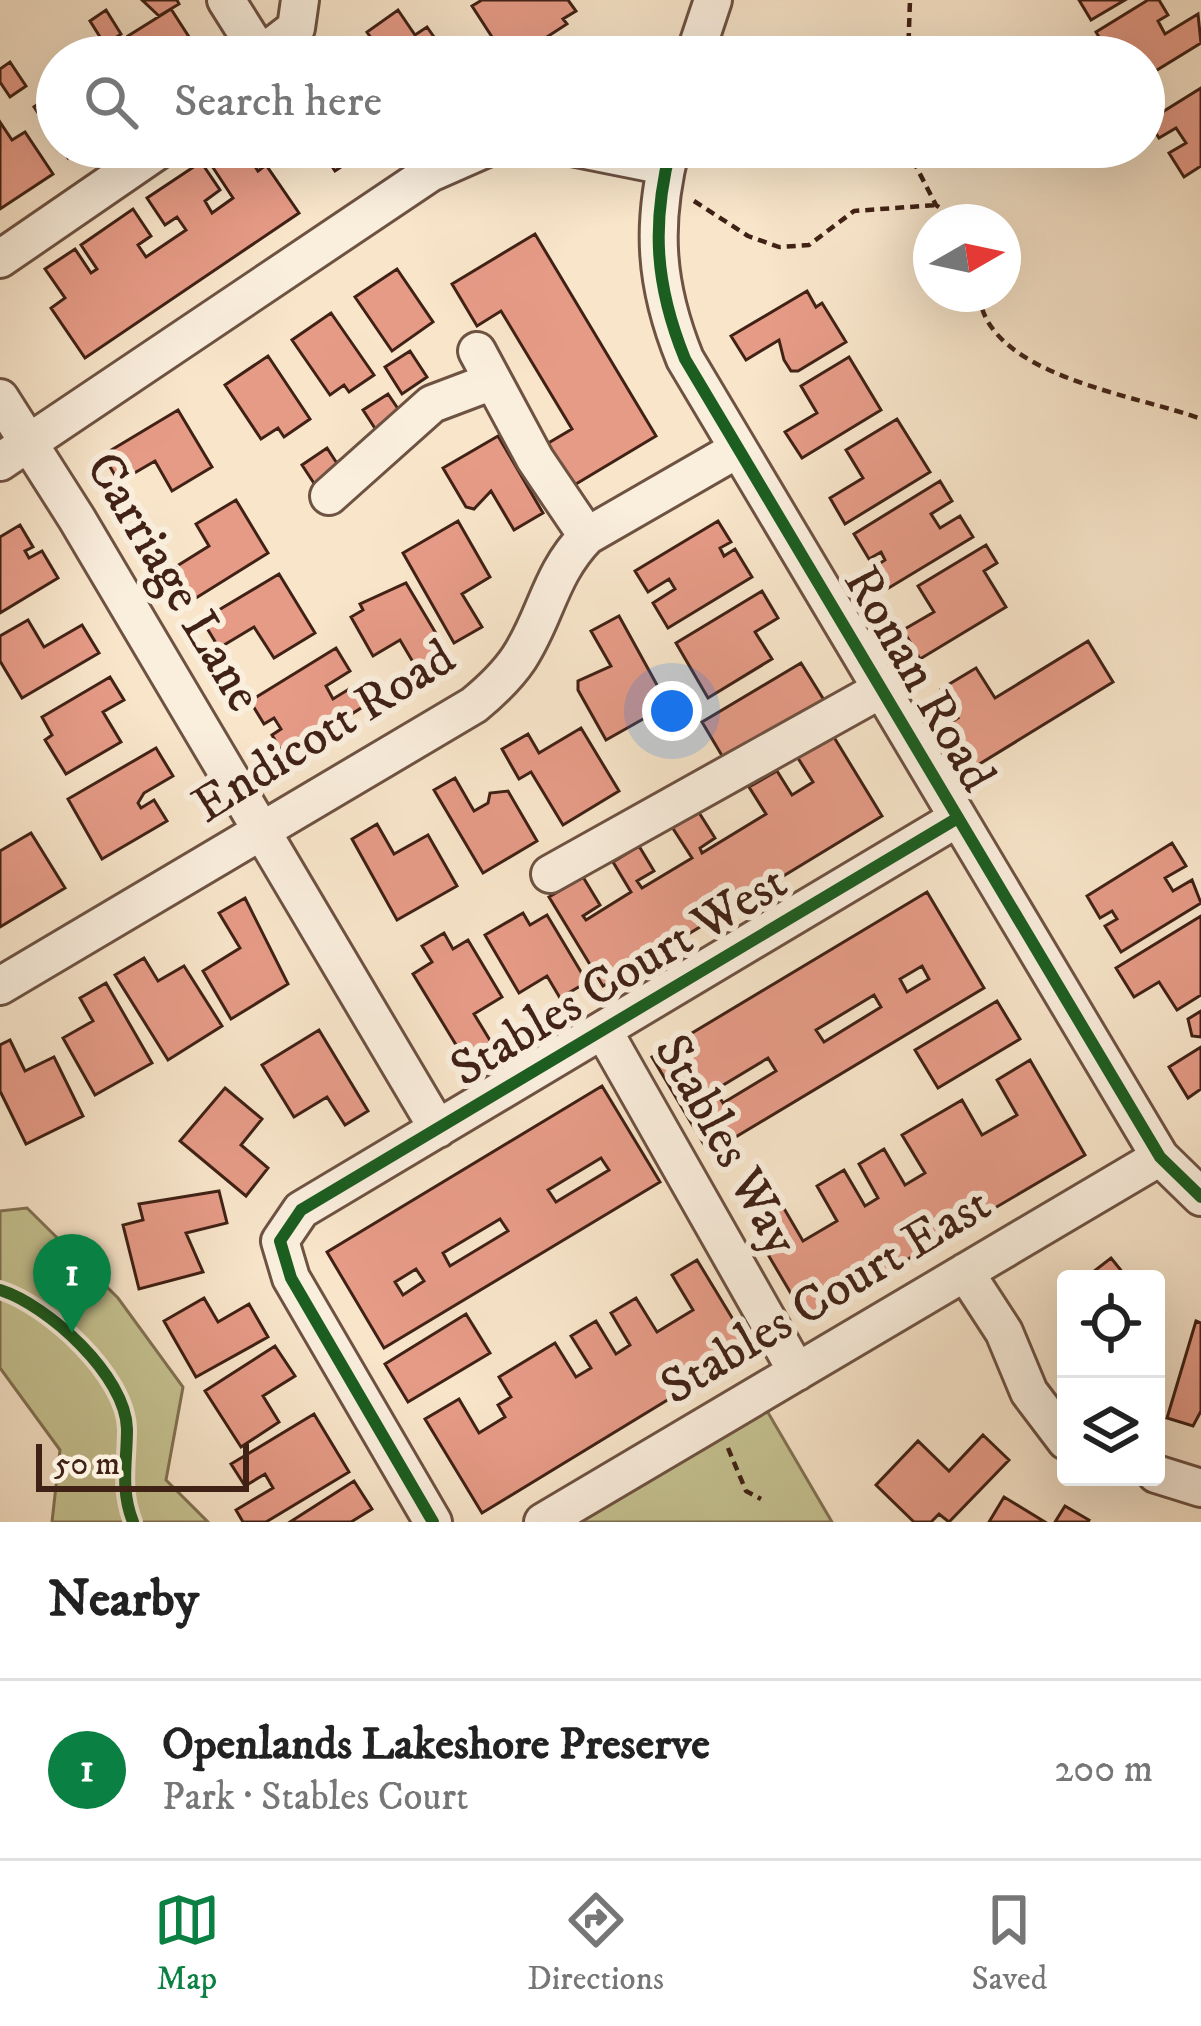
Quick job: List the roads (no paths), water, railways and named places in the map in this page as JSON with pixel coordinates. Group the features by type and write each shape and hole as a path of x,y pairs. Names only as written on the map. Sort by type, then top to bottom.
{"street":[{"path":"226,0 247,36"},
{"path":"285,36 296,28 300,0"},
{"path":"701,36 713,0"},
{"path":"0,260 133,168"},
{"path":"15,452 441,168"},
{"name":"Ronan Road","path":"666,168 656,258 663,305 685,359 1160,1157 1201,1197"},
{"path":"329,496 432,404 485,366 535,459 587,536"},
{"name":"Carriage Lane","path":"0,398 15,452 262,831 438,1130"},
{"name":"Endicott Road","path":"13,979 474,706 520,656 568,556 587,536 738,449"},
{"path":"550,874 880,690"},
{"name":"Stables Court West","path":"434,1522 291,1278 280,1241 301,1210 956,819"},
{"name":"Stables Way","path":"603,1030 796,1372"},
{"name":"Stables Court East","path":"543,1522 1160,1157"},
{"path":"965,1272 1004,1332 1029,1392 1057,1429"},
{"path":"1165,1477 1201,1488"}],"place":[{"name":"Openlands Lakeshore Preserve","path":"72,1333"}]}
